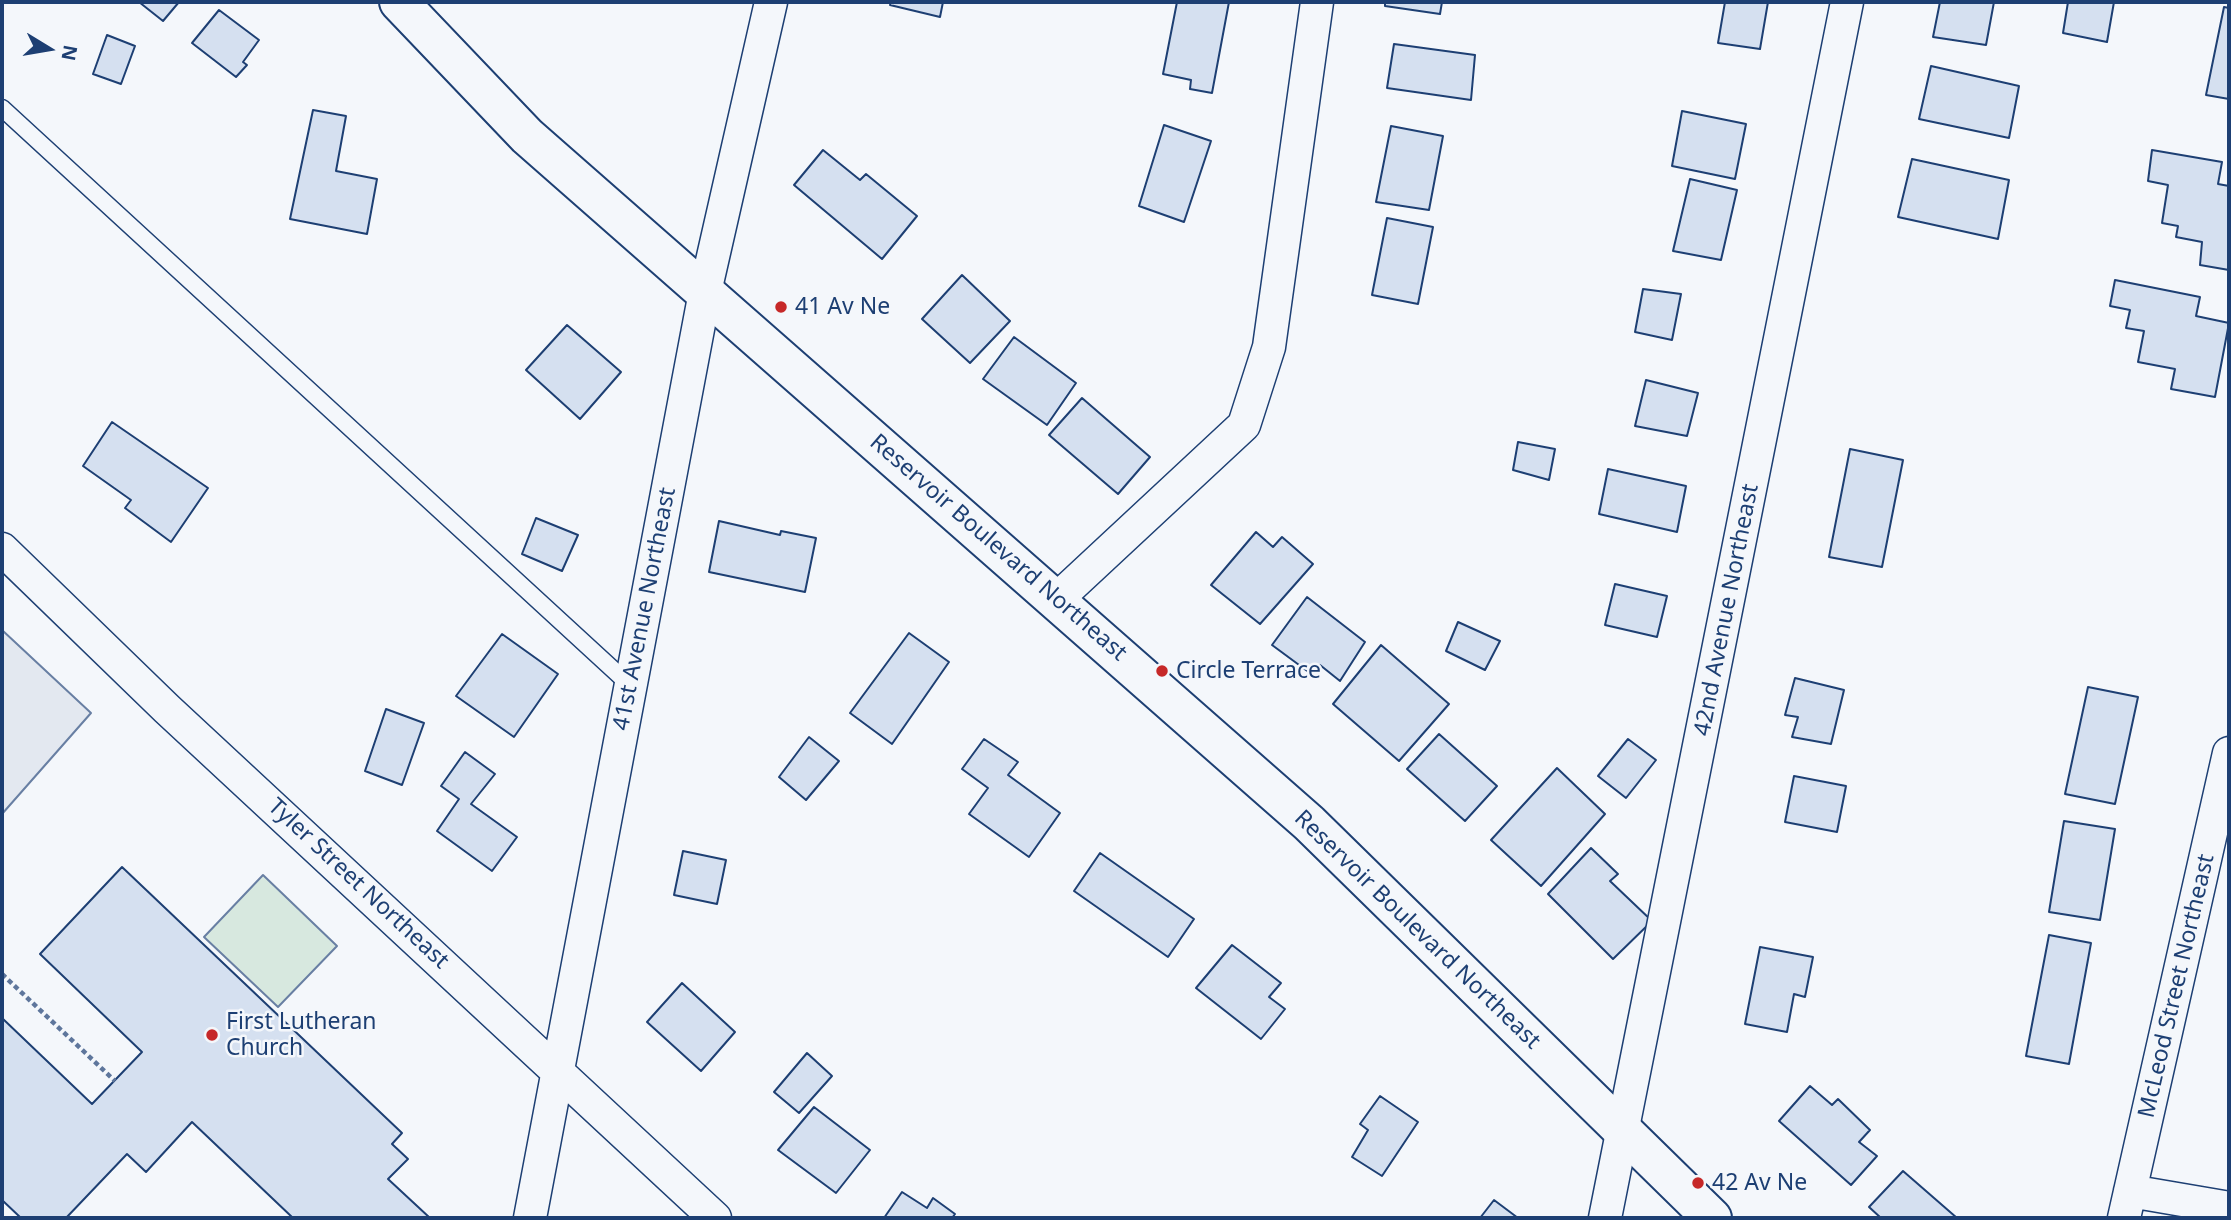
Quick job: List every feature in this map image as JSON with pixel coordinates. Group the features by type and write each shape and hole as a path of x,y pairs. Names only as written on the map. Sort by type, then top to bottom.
{"street":[{"name":"Reservoir Boulevard Northeast","path":"399,2 527,136 1309,823 1622,1133 1712,1218"},
{"name":"41st Avenue Northeast","path":"530,1218 705,292 771,2"},
{"path":"1056,600 1244,425 1269,347 1317,2"},
{"name":"42nd Avenue Northeast","path":"1605,1218 1847,2"},
{"name":"Tyler Street Northeast","path":"2,549 167,709 715,1218"},
{"name":"McLeod Street Northeast","path":"2127,1204 2229,753"},
{"path":"2127,1204 2229,1208"}],"lane":[{"path":"2,108 631,686"}],"path":[{"path":"2,974 115,1081"}],"shaded area":[{"path":"2,630 91,713 2,814"},
{"path":"263,875 337,946 278,1007 204,937"}],"building":[{"path":"139,2 179,2 163,21"},
{"path":"891,2 943,2 940,17 890,5"},
{"path":"1177,2 1229,2 1212,93 1190,89 1191,80 1163,74"},
{"path":"1385,2 1442,2 1440,14 1385,6"},
{"path":"1725,2 1768,2 1760,49 1718,43"},
{"path":"1940,2 1994,2 1986,45 1933,37"},
{"path":"2068,2 2114,2 2107,42 2063,33"},
{"path":"2224,7 2229,8 2229,99 2206,95"},
{"path":"219,10 259,40 243,62 247,65 236,77 192,43"},
{"path":"107,35 135,46 121,84 93,74"},
{"path":"1394,44 1475,55 1471,100 1387,88"},
{"path":"1931,66 2019,86 2009,138 1919,119"},
{"path":"313,110 346,116 336,171 377,179 367,234 290,219"},
{"path":"1682,111 1746,124 1735,179 1672,166"},
{"path":"1164,125 1211,141 1184,222 1139,206"},
{"path":"1391,126 1443,136 1429,210 1376,202"},
{"path":"823,150 860,180 866,174 917,216 882,259 794,185"},
{"path":"2152,150 2222,162 2218,184 2229,186 2229,270 2200,265 2202,242 2176,237 2178,226 2162,223 2168,185 2148,181"},
{"path":"1912,159 2009,180 1998,239 1898,217"},
{"path":"1690,179 1737,190 1721,260 1673,251"},
{"path":"1387,218 1433,227 1418,304 1372,295"},
{"path":"962,275 1010,321 970,363 922,319"},
{"path":"2115,280 2200,297 2196,316 2229,323 2215,397 2171,389 2175,369 2138,362 2144,331 2126,328 2130,310 2110,306"},
{"path":"1643,289 1681,294 1672,340 1635,332"},
{"path":"567,325 621,372 580,419 526,370"},
{"path":"1014,337 1076,383 1047,425 983,379"},
{"path":"1646,380 1698,393 1687,436 1635,426"},
{"path":"1082,398 1150,457 1118,494 1049,435"},
{"path":"112,422 208,488 171,542 125,508 131,500 83,466"},
{"path":"1518,442 1555,449 1549,480 1513,470"},
{"path":"1850,449 1903,460 1882,567 1829,557"},
{"path":"1608,469 1686,486 1677,532 1599,514"},
{"path":"536,518 578,535 562,571 522,554"},
{"path":"719,521 780,535 781,531 816,538 805,592 709,572"},
{"path":"1256,532 1273,547 1282,537 1313,564 1260,624 1211,585"},
{"path":"1615,584 1667,596 1657,637 1605,625"},
{"path":"1307,597 1365,642 1340,681 1320,665 1314,676 1272,645"},
{"path":"1458,622 1500,641 1485,670 1446,651"},
{"path":"909,633 949,662 892,744 850,713"},
{"path":"502,634 558,674 514,737 456,696"},
{"path":"1381,645 1449,704 1399,761 1333,704"},
{"path":"1795,678 1844,690 1831,744 1792,737 1798,717 1785,715"},
{"path":"2088,687 2138,697 2115,804 2065,794"},
{"path":"386,709 424,723 402,785 365,771"},
{"path":"1439,734 1497,786 1465,821 1407,769"},
{"path":"809,737 839,761 806,800 779,777"},
{"path":"984,739 1018,762 1008,775 1060,813 1029,857 969,814 988,788 962,769"},
{"path":"1628,739 1656,760 1626,798 1598,776"},
{"path":"465,752 495,774 471,804 517,837 492,871 437,831 459,799 441,786"},
{"path":"1557,768 1605,814 1541,886 1491,840"},
{"path":"1794,776 1846,786 1837,832 1785,822"},
{"path":"2064,821 2115,829 2100,920 2049,912"},
{"path":"1591,848 1618,874 1610,881 1652,921 1613,959 1548,894"},
{"path":"683,851 726,860 717,904 674,895"},
{"path":"1100,853 1194,919 1168,957 1074,891"},
{"name":"First Lutheran Church","path":"122,867 402,1133 392,1144 408,1159 388,1179 430,1218 293,1218 192,1122 146,1172 127,1154 66,1218 21,1218 2,1200 2,1018 92,1104 142,1052 40,954"},
{"path":"2049,935 2091,943 2069,1064 2026,1056"},
{"path":"1232,945 1281,983 1269,997 1285,1009 1261,1039 1196,988"},
{"path":"1760,947 1813,957 1805,997 1794,994 1787,1032 1745,1024"},
{"path":"682,983 735,1032 701,1071 647,1022"},
{"path":"807,1053 832,1076 799,1113 774,1092"},
{"path":"1810,1086 1832,1105 1838,1099 1870,1130 1859,1142 1877,1156 1851,1185 1779,1121"},
{"path":"1380,1096 1418,1122 1382,1176 1352,1157 1368,1130 1360,1124"},
{"path":"814,1107 870,1150 836,1193 778,1150"},
{"path":"1903,1171 1957,1218 1881,1218 1869,1207"},
{"path":"902,1192 927,1208 933,1198 955,1214 952,1218 884,1218"},
{"path":"1494,1200 1518,1218 1480,1218"}],"place":[{"name":"41 Av Ne","path":"781,307"},
{"name":"Circle Terrace","path":"1162,671"},
{"name":"First Lutheran Church","path":"212,1035"},
{"name":"42 Av Ne","path":"1698,1183"}]}
